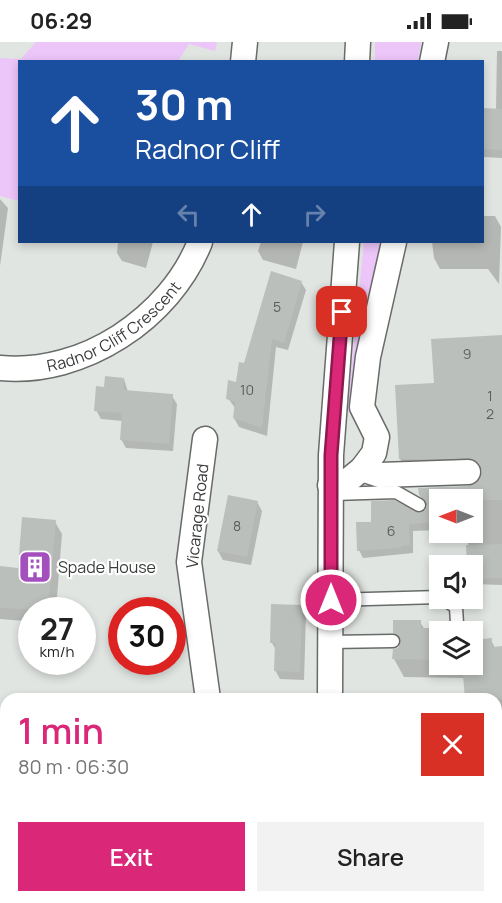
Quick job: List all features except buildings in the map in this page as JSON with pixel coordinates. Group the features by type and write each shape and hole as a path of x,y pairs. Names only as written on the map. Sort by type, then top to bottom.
{"street":[{"path":"243,60 245,42"},
{"path":"357,60 358,42"},
{"path":"432,60 436,42"},
{"name":"Radnor Cliff Crescent","path":"0,368 50,366 88,354 122,336 148,314 176,285 199,243"},
{"path":"330,693 330,490 347,243"},
{"path":"330,490 346,482 362,469 374,453 377,437 362,407 368,357 394,243"},
{"name":"Vicarage Road","path":"205,439 189,562 207,693"},
{"path":"362,469 380,475 468,472"}],"lane":[{"path":"330,490 396,492 419,505"},
{"path":"331,600 429,598"},
{"path":"330,642 393,641"}],"shaded area":[{"path":"36,42 217,42 215,51 189,44 179,60 18,60 18,201 0,196 0,58 21,59"},
{"path":"375,42 421,42 418,60 375,60"},
{"path":"364,243 384,243 353,413 347,412"}],"place":[{"name":"Spade House","path":"35,567"}],"route":[{"path":"331,600 331,455 342,312"}]}
